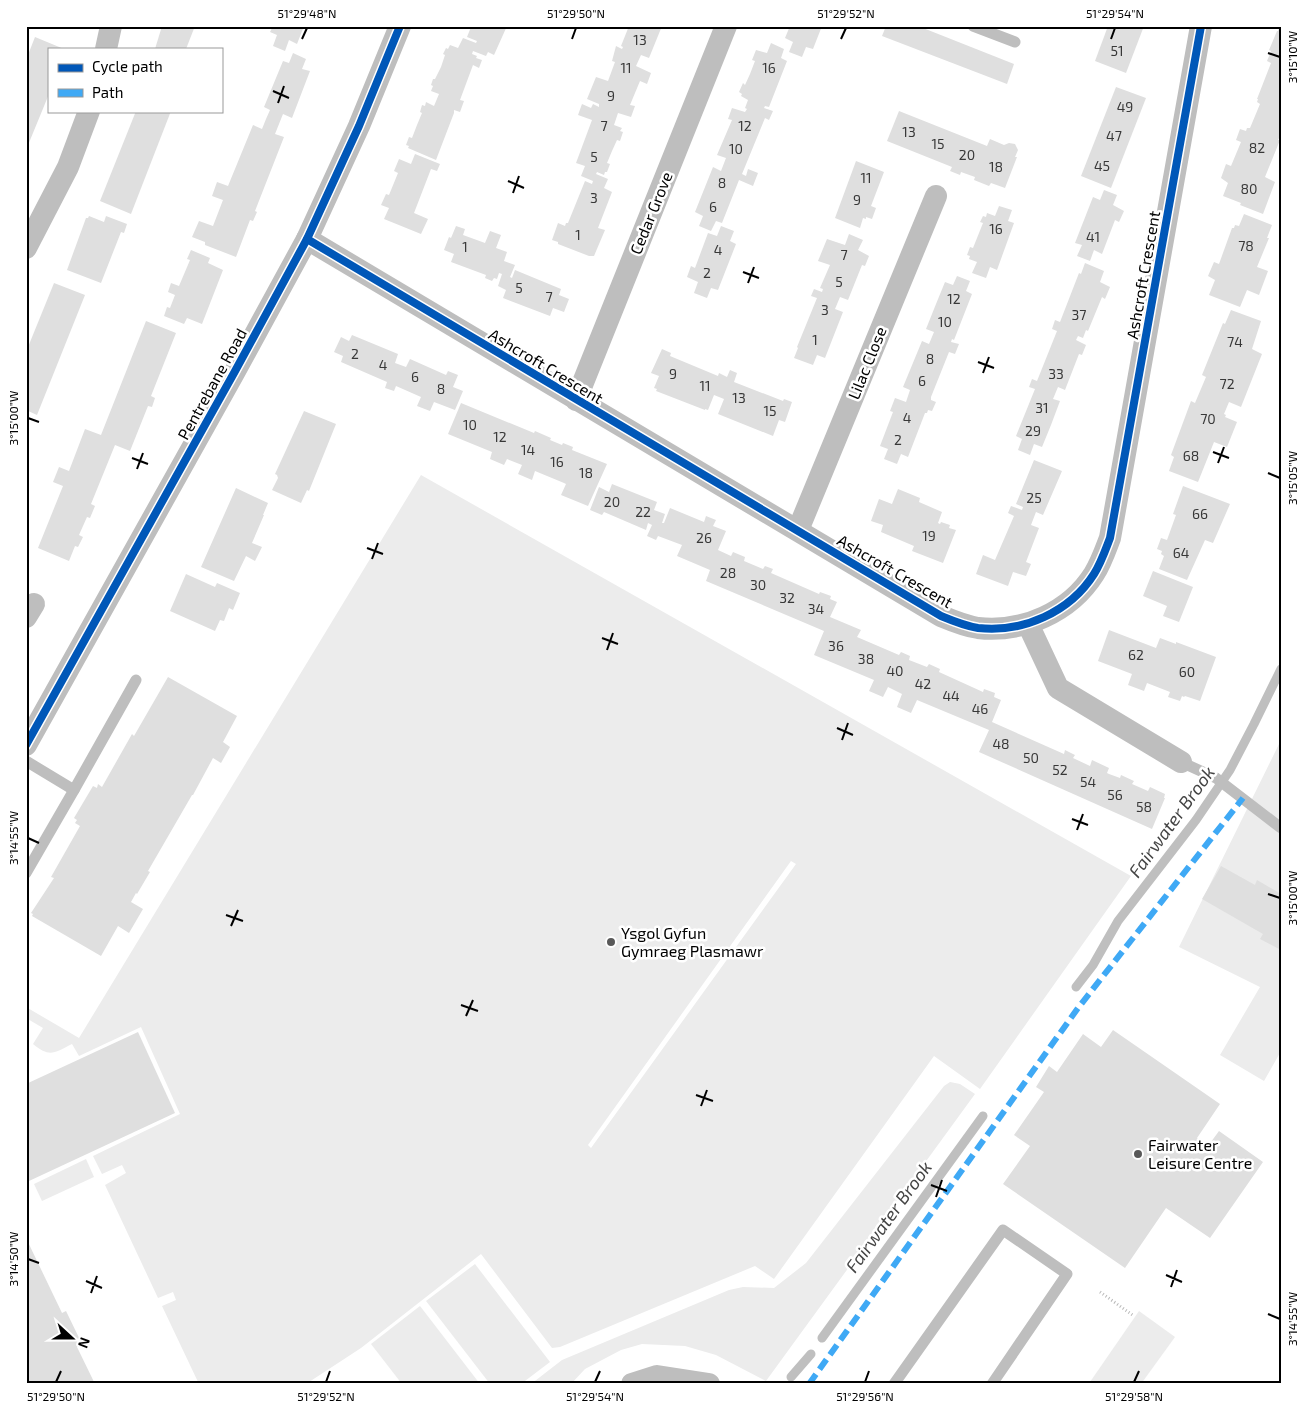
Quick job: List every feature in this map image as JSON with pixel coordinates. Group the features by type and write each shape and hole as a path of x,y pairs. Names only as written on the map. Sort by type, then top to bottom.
{"street":[{"path":"106,48 111,26"},
{"name":"Pentrebane Road","path":"26,745 307,239 359,126 400,26"},
{"name":"Cedar Grove","path":"576,400 726,26"},
{"name":"Ashcroft Crescent","path":"307,239 941,616 977,628 996,629 1028,624 1051,614 1067,604 1082,590 1094,574 1110,538 1200,26"},
{"path":"26,248 68,167 89,112"},
{"name":"Lilac Close","path":"798,530 936,196"},
{"path":"1028,624 1058,688 1181,762"},
{"path":"632,1384 657,1376 708,1384"}],"lane":[{"path":"973,26 1015,42"},
{"path":"26,873 136,680"},
{"path":"26,761 74,790"},
{"path":"1181,762 1216,778 1281,828"},
{"path":"894,1384 1004,1230 1067,1274 992,1384"}],"path":[{"path":"1100,1292 1134,1316"}],"shaded area":[{"name":"Ysgol Gyfun Gymraeg Plasmawr","path":"421,475 1131,876 980,1089 934,1056 774,1279 755,1266 560,1347 552,1348 481,1254 361,1348 306,1384 199,1384 162,1306 176,1300 173,1292 158,1298 105,1185 126,1173 122,1165 102,1174 93,1156 180,1114 141,1027 79,1056 72,1044 56,1052 48,1053 33,1044 43,1028 26,1018 26,1007 79,1038","holes":["791,861 796,864 591,1148 588,1145"]},
{"path":"1281,740 1281,1051 1264,1081 1220,1055 1260,987 1179,947"},
{"path":"950,1082 960,1084 975,1094 766,1381 716,1355 685,1346 642,1344 621,1350 585,1369 571,1384 531,1384 562,1360 729,1290 743,1287 774,1288 806,1263 944,1086"},
{"path":"86,1159 94,1177 42,1201 34,1184"},
{"path":"475,1264 550,1362 521,1384 490,1384 426,1301"},
{"path":"420,1306 480,1384 402,1384 371,1344"},
{"path":"1139,1311 1175,1337 1141,1384 1093,1384 1090,1382"}],"building":[{"path":"162,26 195,26 186,48 155,48"},
{"path":"273,26 304,26 297,44 289,40 285,51 273,46 277,35 270,32"},
{"path":"507,26 494,55 488,52 486,56 473,51 472,54 477,56 476,58 482,60 479,68 473,65 460,100 464,101 460,112 454,110 436,160 408,148 409,146 406,145 409,137 412,138 422,113 420,112 422,105 425,106 426,102 434,106 439,94 431,91 433,86 431,85 441,67 446,48 448,49 450,45 458,48 463,38 476,43 477,41 467,37 471,27"},
{"path":"629,26 662,26 649,58 641,55 636,66 651,73 647,84 640,81 630,105 635,106 631,117 618,113 614,125 622,128 620,131 623,132 620,141 617,140 612,151 607,163 610,164 607,172 604,175 597,172 596,174 608,179 604,188 612,192 598,228 605,230 594,256 589,256 552,240 558,223 565,226 568,223 585,181 592,184 593,181 581,176 585,166 576,163 592,120 578,115 582,104 591,108 593,104 599,107 599,104 587,99 596,77 608,81 615,62 612,61 616,46 622,49 623,47 621,46"},
{"path":"790,26 822,26 813,49 806,47 802,57 789,52 793,42 785,38"},
{"path":"886,26 918,26 1014,64 1007,84 882,36"},
{"path":"1108,26 1144,26 1126,73 1095,61"},
{"path":"1280,26 1281,134 1265,177 1275,182 1263,214 1223,196 1228,183 1221,178 1226,164 1231,166 1241,142 1236,140 1240,129 1246,131 1247,128 1250,128 1260,104 1257,102 1257,99 1271,63 1267,61 1271,51 1269,50"},
{"path":"35,37 62,48 48,48 48,96 26,150 26,60"},
{"path":"771,43 784,49 781,58 787,61 769,107 765,106 764,108 773,111 769,120 765,118 742,174 746,176 748,169 758,173 753,186 739,180 722,223 716,221 711,231 699,226 703,216 695,212 713,167 721,171 726,158 717,155 732,120 728,119 732,108 745,112 747,109 745,108 748,100 741,96 742,94 739,92 750,74 755,61 752,60 756,50 767,53"},
{"path":"293,53 306,59 302,69 310,71 292,118 283,114 275,134 284,137 255,211 257,212 253,221 250,220 236,257 205,245 205,242 192,237 199,221 213,226 223,200 212,196 217,182 228,186 253,125 262,129 270,110 264,107 283,61 289,63"},
{"path":"1116,87 1146,98 1111,188 1081,176"},
{"path":"899,111 987,146 990,139 1004,145 1009,143 1015,144 1018,150 1015,157 1017,157 1005,188 991,183 989,186 974,180 975,177 961,172 960,175 950,171 952,167 887,141"},
{"path":"136,112 171,112 131,214 100,201"},
{"path":"415,154 440,164 437,171 431,169 414,213 428,219 421,234 384,219 389,208 381,205 386,194 389,195 398,173 394,171 399,159 411,164"},
{"path":"856,161 884,172 871,206 876,208 872,219 863,218 860,228 835,218"},
{"path":"1104,190 1117,195 1113,205 1124,211 1119,222 1115,220 1102,254 1094,250 1090,261 1077,256 1082,245 1075,243 1093,197 1100,200"},
{"path":"999,206 1012,210 1008,221 1014,223 997,270 990,267 986,278 972,273 977,262 969,259 970,256 967,255 970,247 973,248 983,223 980,222 983,216 986,217 987,213 995,216"},
{"path":"1244,214 1272,225 1267,238 1269,238 1257,267 1268,271 1259,295 1247,290 1240,307 1209,295 1215,280 1208,276 1214,262 1219,264 1232,228 1235,225 1239,226"},
{"path":"89,216 104,222 106,216 127,224 124,233 121,232 101,283 67,270 86,218"},
{"path":"456,226 465,229 463,235 485,243 490,231 501,235 496,248 507,252 504,261 515,265 510,277 512,278 515,270 561,289 559,295 569,299 564,312 553,308 550,316 503,298 506,290 498,286 502,274 499,273 497,279 494,278 492,281 485,278 486,275 451,262 454,254 444,250"},
{"path":"721,226 734,231 730,241 736,244 718,290 711,288 707,298 694,293 698,282 687,277 691,266 695,268 708,233 717,236"},
{"path":"849,234 863,240 858,250 869,256 865,266 862,265 848,300 840,297 835,309 843,312 825,358 817,355 813,365 794,358 817,298 811,296 814,289 822,292 823,289 820,288 830,265 818,261 827,239 845,245"},
{"path":"191,250 210,258 208,263 223,270 202,324 187,318 184,324 164,316 167,307 170,308 175,295 168,292 171,283 179,286 190,260 187,259"},
{"path":"1085,263 1104,271 1100,282 1110,287 1105,299 1102,297 1088,331 1086,330 1083,338 1078,336 1076,340 1086,345 1082,355 1079,354 1065,390 1058,387 1053,399 1060,401 1042,447 1034,444 1030,455 1018,450 1022,439 1016,436 1035,389 1029,387 1032,379 1037,381 1057,331 1052,329 1055,320 1060,322 1079,273 1081,274"},
{"path":"957,276 970,281 966,291 972,294 954,340 952,339 951,342 959,344 955,354 949,352 931,397 931,400 936,402 932,411 928,410 925,413 908,457 901,454 897,464 884,459 888,449 880,446 893,412 890,411 895,398 906,402 910,390 903,387 922,341 929,344 934,332 926,329 936,304 945,282 953,285"},
{"path":"54,283 85,295 37,415 26,410 26,352"},
{"path":"1231,310 1261,321 1252,349 1262,354 1241,407 1229,402 1224,414 1226,415 1225,417 1237,422 1227,447 1214,442 1198,482 1169,471 1174,457 1171,455 1191,401 1195,403 1206,377 1202,375 1223,323 1225,324"},
{"path":"146,321 176,333 151,396 155,398 152,407 148,406 130,451 115,445 91,504 95,506 90,518 87,517 79,535 83,537 78,547 75,546 69,561 38,548 63,486 53,482 59,467 69,471 85,429 101,435"},
{"path":"352,335 398,354 395,363 406,367 410,359 446,375 448,371 458,375 453,387 463,391 455,410 434,402 430,411 417,406 421,397 396,386 394,391 385,388 387,382 341,362 343,356 334,352 341,337 349,341"},
{"path":"662,349 671,353 670,356 718,376 719,373 727,377 730,370 737,373 734,382 783,401 784,399 792,402 785,422 779,420 773,436 718,414 724,399 714,395 708,410 705,410 656,391 657,389 654,388 659,376 651,373"},
{"path":"461,403 534,433 535,431 551,438 550,440 573,447 572,450 607,464 588,506 561,495 566,484 535,471 532,480 518,474 522,465 507,459 504,465 490,459 492,452 448,434"},
{"path":"304,411 336,424 309,491 307,490 301,503 272,490 278,478 275,474"},
{"path":"1034,460 1062,471 1043,515 1036,512 1031,525 1039,528 1026,562 1031,564 1026,576 1013,572 1008,586 976,574 983,555 995,560 1014,516 1008,513 1011,506 1022,510 1023,507 1016,504"},
{"path":"612,484 657,502 654,510 665,514 662,523 664,523 670,508 704,522 706,516 716,520 713,526 726,531 718,550 731,556 733,552 745,557 744,561 763,569 765,566 773,569 771,573 819,594 820,592 831,596 830,599 837,602 830,617 861,630 857,637 899,655 901,652 910,656 909,660 927,667 929,664 940,669 939,672 983,692 984,689 995,693 994,697 1001,700 992,722 1064,754 1065,750 1075,755 1073,758 1090,766 1092,760 1109,768 1107,773 1120,778 1121,775 1134,781 1132,784 1148,791 1150,787 1165,794 1152,829 979,752 989,730 917,700 911,713 897,707 902,694 888,687 883,697 869,691 874,680 814,655 824,631 706,581 710,570 677,556 682,545 658,536 656,540 647,536 652,525 648,523 646,530 604,512 602,515 590,510 599,487 609,492"},
{"path":"1183,486 1230,504 1213,543 1205,540 1187,580 1159,569 1164,556 1161,554 1162,551 1157,549 1161,538 1167,540 1176,515 1173,514"},
{"path":"236,488 268,503 252,543 262,547 255,561 246,556 234,581 201,567"},
{"path":"898,489 920,498 919,502 942,512 938,523 950,525 949,528 956,530 943,563 912,551 914,546 881,532 883,525 871,521 879,499 892,504"},
{"path":"1153,571 1193,587 1179,622 1163,616 1167,606 1143,596"},
{"path":"186,574 215,587 217,583 240,593 233,610 229,608 224,621 220,620 215,631 170,611"},
{"path":"1109,630 1156,648 1160,638 1216,657 1200,701 1185,696 1182,696 1180,701 1168,697 1170,692 1147,683 1144,691 1128,685 1132,674 1098,661"},
{"path":"168,677 237,716 223,742 230,747 221,763 213,758 148,871 150,872 131,902 143,909 129,933 118,926 101,956 32,916 33,914 31,913 54,878 51,877 80,826 75,823 77,820 74,818 93,786 97,788 98,784 102,787 132,734 134,736"},
{"path":"1221,866 1255,885 1257,880 1281,894 1281,950 1260,939 1263,934 1202,899"},
{"name":"Fairwater Leisure Centre","path":"1113,1030 1220,1104 1197,1138 1208,1146 1219,1131 1263,1162 1210,1238 1166,1208 1125,1268 1003,1184 1030,1146 1014,1135 1044,1092 1036,1087 1049,1066 1057,1072 1083,1034 1101,1047"},
{"path":"138,1032 175,1113 29,1181 26,1174 26,1084"},
{"path":"26,1238 62,1313 66,1311 82,1344 77,1347 95,1384 26,1384"}],"waterway":[{"name":"Fairwater Brook","path":"1076,987 1093,965 1118,921 1196,820 1230,770 1281,669"},
{"name":"Fairwater Brook","path":"822,1338 983,1116"},
{"name":"Fairwater Brook","path":"791,1377 811,1354"}],"marked path":[{"path":"809,1384 1078,1008 1243,798"}],"cycle path":[{"path":"26,745 307,239 359,126 400,26"},
{"path":"307,239 941,616 978,628 1012,627 1044,617 1072,599 1084,587 1099,566 1110,538 1201,26"}],"place":[{"name":"Ysgol Gyfun Gymraeg Plasmawr","path":"611,942"},
{"name":"Fairwater Leisure Centre","path":"1138,1154"}]}
